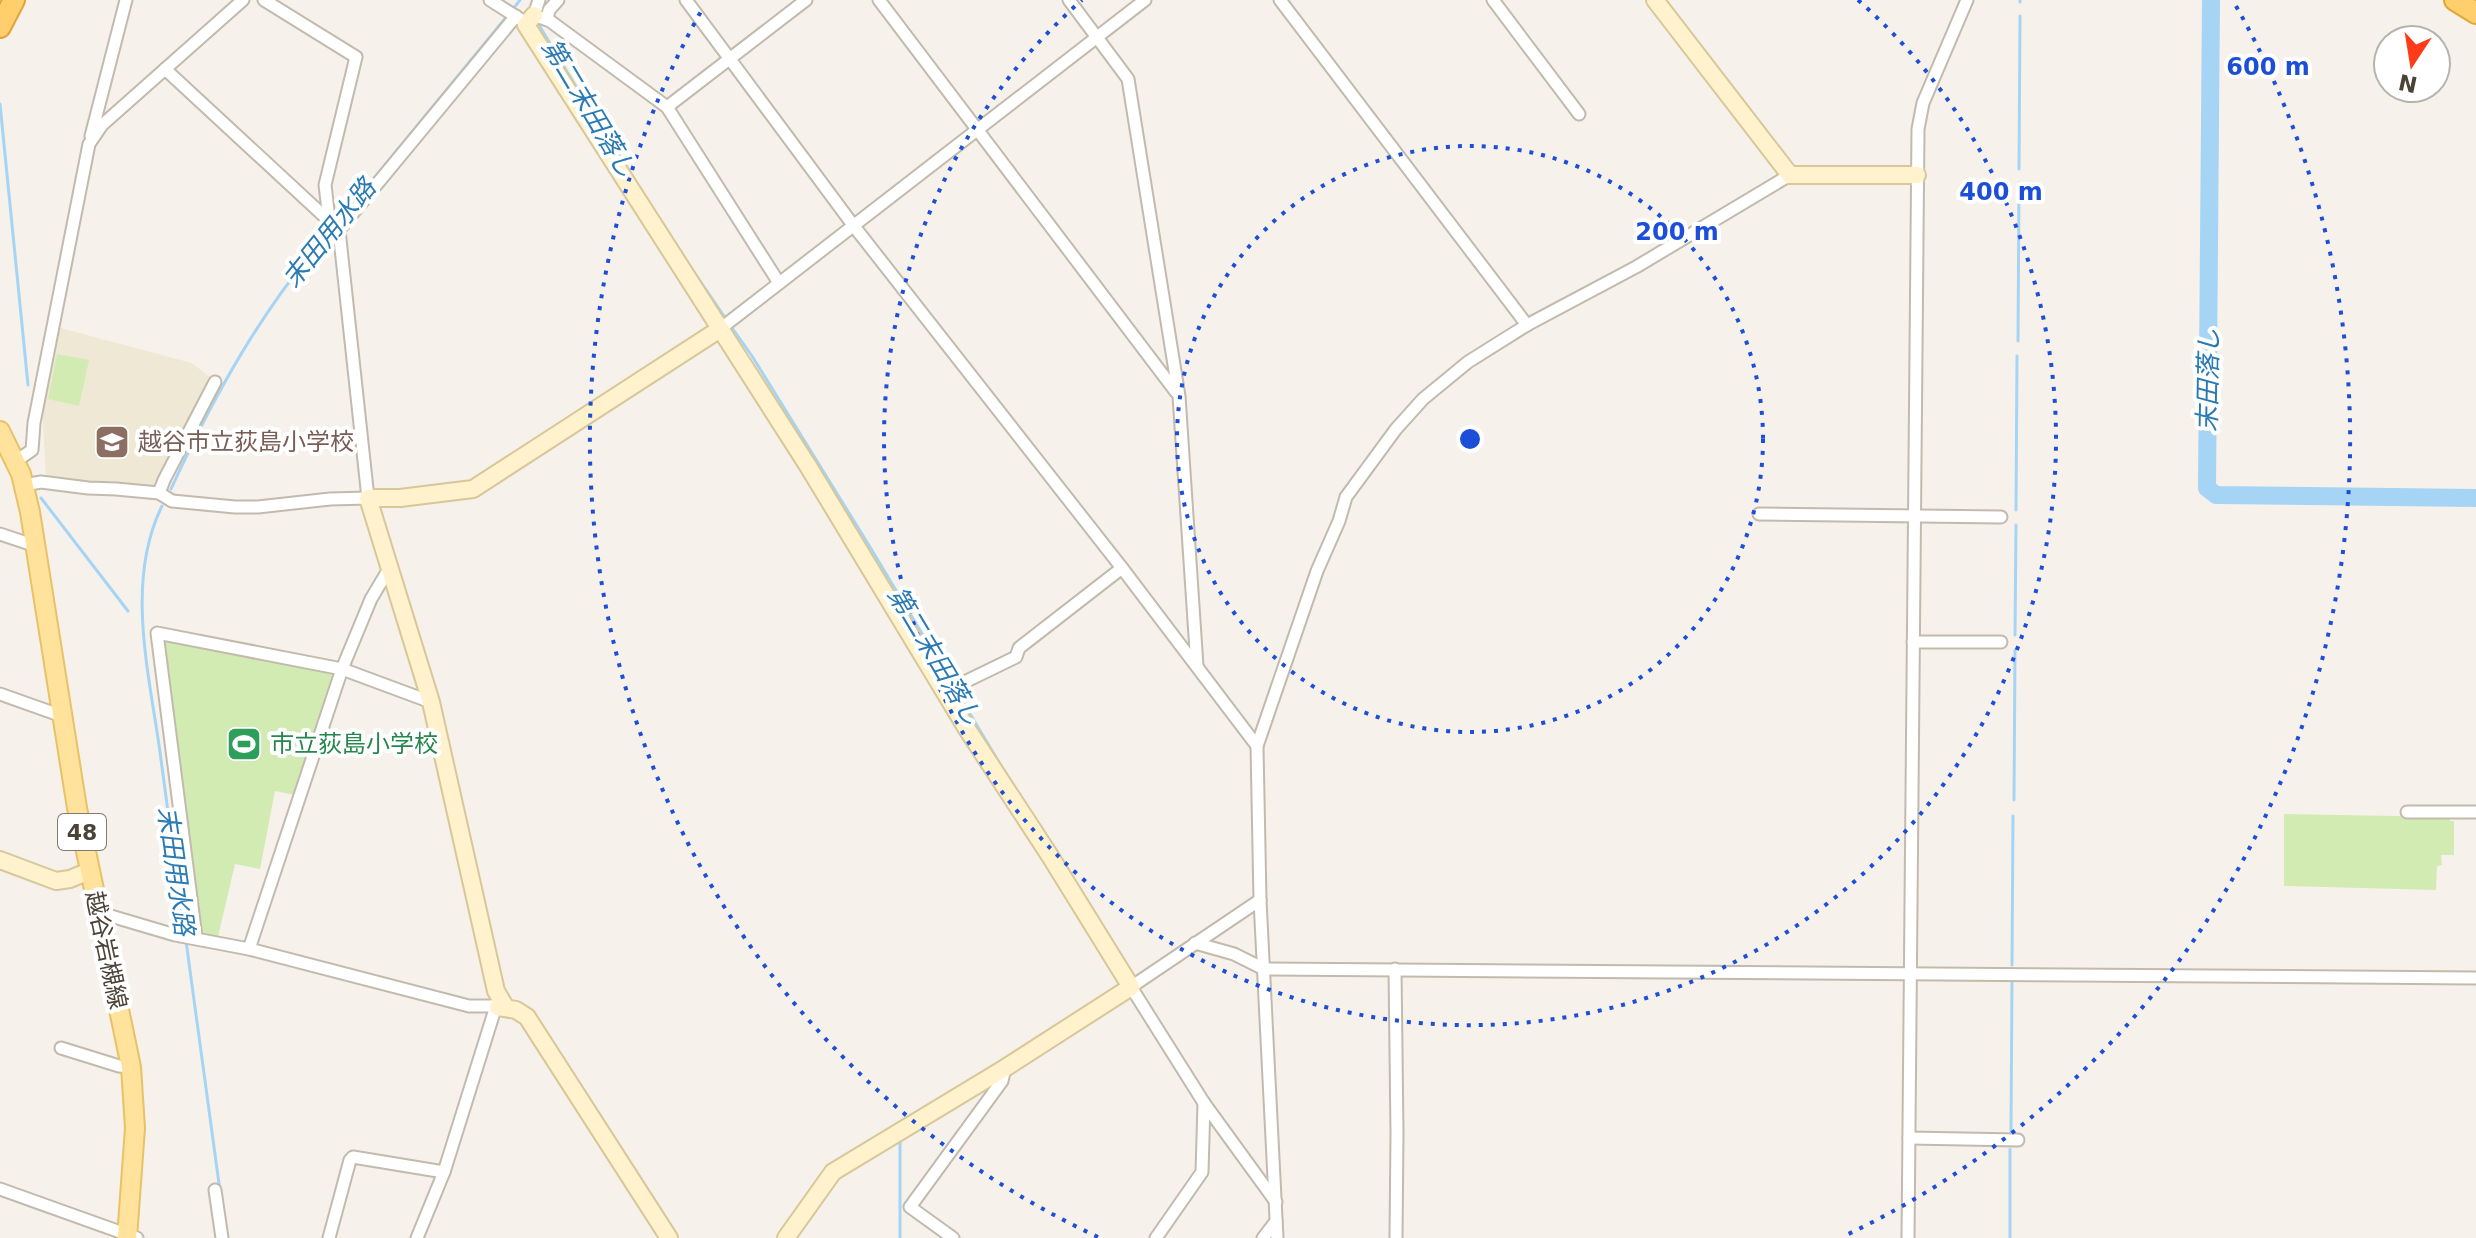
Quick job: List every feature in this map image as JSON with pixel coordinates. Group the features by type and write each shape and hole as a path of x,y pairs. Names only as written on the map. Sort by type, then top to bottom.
{"highway":[{"path":"0,27 14,0"},
{"path":"2455,0 2476,13"}],"main road":[{"name":"越谷岩槻線","path":"6,447 24,485 89,871 131,1067 135,1128 130,1237"}],"street":[{"path":"6,447 32,450 34,444 34,423 89,144 126,0"},
{"path":"89,144 102,125 243,0"},
{"path":"264,0 356,57 325,185 329,219"},
{"path":"490,0 533,15 667,107 779,283"},
{"path":"339,230 533,15 549,10 558,0"},
{"path":"686,0 853,225 1257,746"},
{"path":"667,107 806,0"},
{"path":"879,0 1179,396"},
{"path":"1069,0 1128,79 1179,396 1197,667"},
{"path":"24,485 41,482 159,493 172,501 235,507 330,499 400,498 473,489 720,329 1145,0"},
{"path":"1280,0 1527,325"},
{"path":"1493,0 1579,114"},
{"path":"1655,0 1790,175"},
{"path":"1908,1238 1917,175 1920,115 1967,0"},
{"path":"533,15 720,329 832,505 967,729 1204,1103 1276,1203"},
{"path":"165,69 339,230 368,498 431,702 501,1007 444,1172 417,1238"},
{"path":"1277,1238 1260,900 1257,746 1317,571 1346,497 1396,429 1423,399 1468,362 1790,175 1917,175"},
{"path":"159,493 215,382"},
{"path":"1759,514 2001,517"},
{"path":"0,534 36,546"},
{"path":"249,949 342,669 371,599 391,566"},
{"path":"946,691 1016,657 1019,648 1122,568"},
{"path":"196,937 157,633 342,669 431,702"},
{"path":"1913,642 2001,642"},
{"path":"0,694 62,716"},
{"path":"2407,812 2476,812"},
{"path":"0,860 56,881 89,871"},
{"path":"786,1238 833,1172 1005,1068 1260,900"},
{"path":"98,915 104,914 175,935 249,949 469,1006 516,1010 527,1017 669,1238"},
{"path":"1195,943 1234,954 1264,969 2476,978"},
{"path":"1395,969 1396,1238"},
{"path":"61,1048 131,1067"},
{"path":"953,1238 910,1207 1002,1081 1005,1068"},
{"path":"1156,1238 1202,1172 1204,1103"},
{"path":"1909,1138 2018,1140"},
{"path":"329,1238 353,1157 444,1172"},
{"path":"0,1189 130,1237"},
{"path":"215,1190 222,1238"},
{"path":"1263,1238 1276,1221"}],"shaded area":[{"name":"越谷市立荻島小学校","path":"57,327 192,363 212,379 155,488 46,479 42,405"}],"green space":[{"path":"57,354 89,360 79,406 48,399"},
{"name":"市立荻島小学校","path":"163,639 336,671 295,795 275,791 260,869 235,864 218,937 199,933"},
{"path":"2284,814 2450,817 2450,821 2454,821 2454,855 2441,855 2442,865 2437,866 2436,890 2284,886"}],"waterway":[{"name":"末田用水路","path":"513,9 520,0"},
{"name":"末田落し","path":"2211,0 2207,488 2216,495 2476,498"},
{"name":"末田用水路","path":"338,222 508,15"},
{"path":"2019,169 2020,16"},
{"name":"第二末田落し","path":"540,21 539,25 599,125"},
{"path":"0,104 28,385"},
{"path":"2018,341 2019,183"},
{"name":"末田用水路","path":"171,489 242,352 285,288 333,228"},
{"name":"第二末田落し","path":"685,259 726,319"},
{"name":"第二末田落し","path":"730,325 870,547 1015,789"},
{"path":"2016,510 2017,356"},
{"path":"41,498 128,611"},
{"name":"末田用水路","path":"162,506 151,535 145,565 143,628 185,933"},
{"path":"2015,635 2016,525"},
{"path":"2014,800 2015,650"},
{"path":"2012,965 2013,816"},
{"name":"末田用水路","path":"186,941 220,1191"},
{"path":"2011,1131 2012,982"},
{"name":"第二末田落し","path":"900,1138 900,1238"},
{"path":"2010,1149 2010,1238"}],"place":[{"name":"越谷市立荻島小学校","path":"112,442"},
{"name":"市立荻島小学校","path":"244,744"}]}
